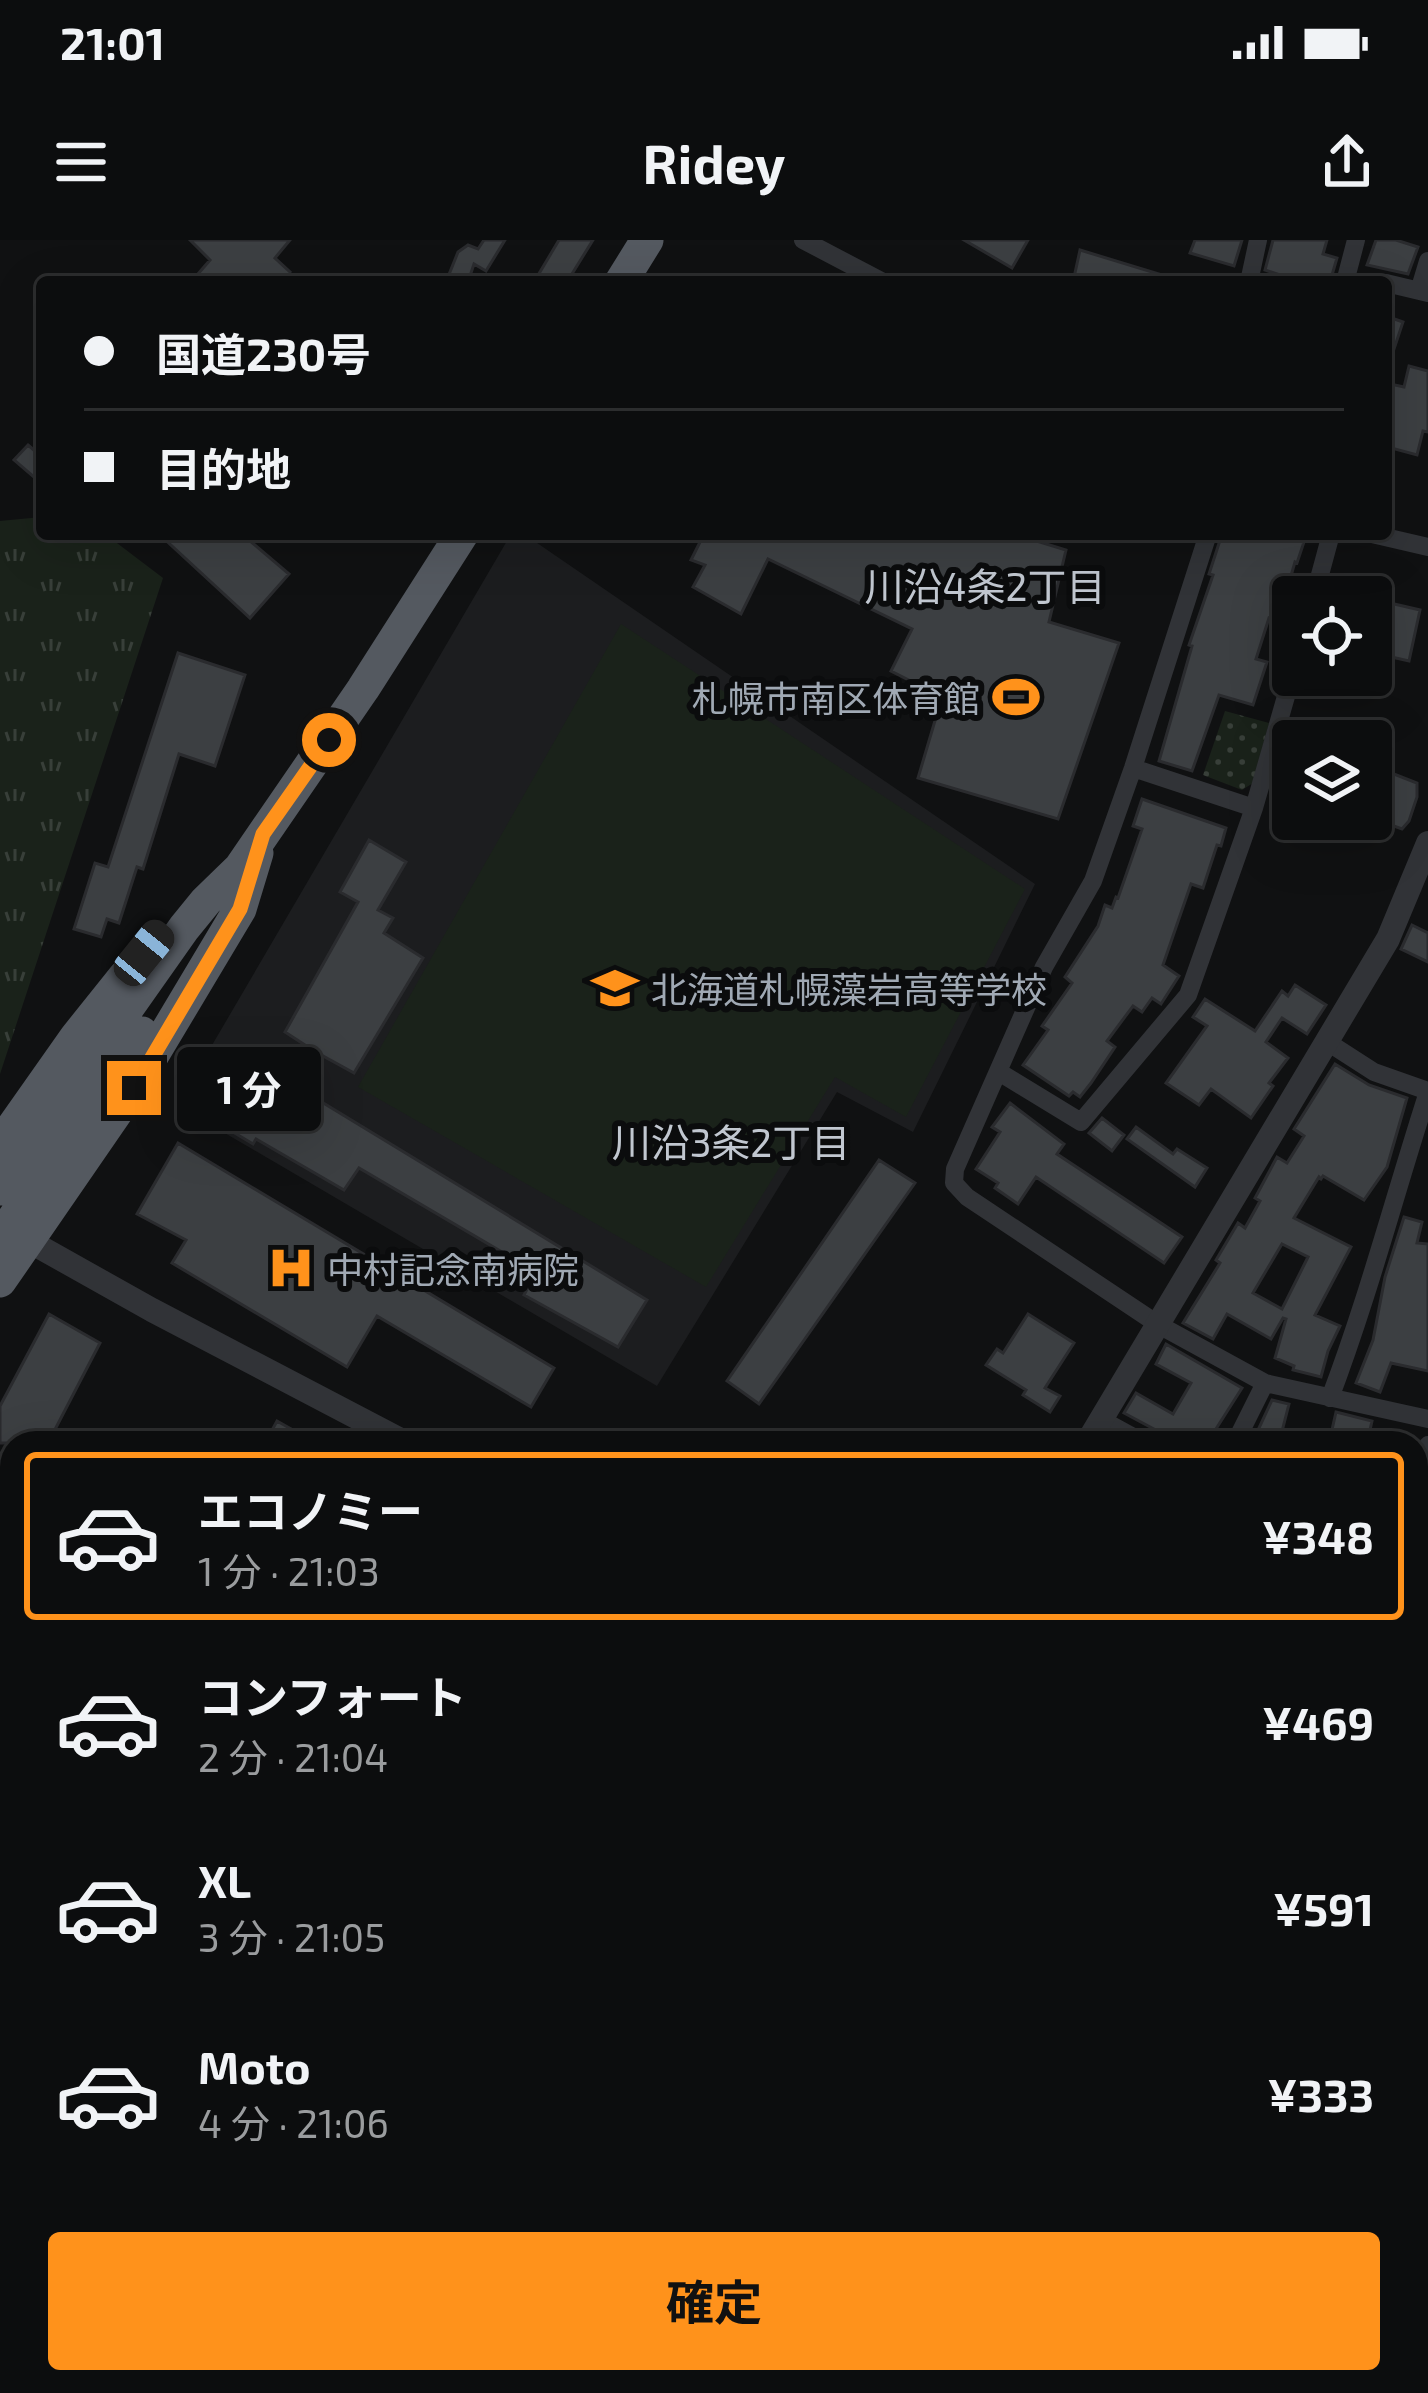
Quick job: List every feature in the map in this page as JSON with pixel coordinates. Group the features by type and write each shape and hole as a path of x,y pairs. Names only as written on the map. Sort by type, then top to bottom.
{"highway":[{"path":"625,276 647,240"},
{"path":"0,1189 184,928 240,868 458,540"},
{"path":"0,1145 76,1036 202,883 263,834"},
{"path":"15,1240 134,1088 240,909 263,834"},
{"path":"0,1282 15,1240 233,897 240,868"}],"street":[{"path":"803,240 872,276"},
{"path":"1250,276 1258,240"},
{"path":"1347,276 1356,240"},
{"path":"1392,285 1424,292 1428,261"},
{"path":"1392,539 1428,547"},
{"path":"1206,540 1094,881 1044,967 955,1169 954,1184 1160,1325 1265,1383 1428,1419"},
{"path":"1319,576 1328,540"},
{"path":"999,1072 1081,1121 1188,995 1254,808 1286,696"},
{"path":"1133,768 1254,808"},
{"path":"1094,1431 1388,940 1428,843"},
{"path":"1328,1043 1374,1072 1428,1092 1356,1330 1330,1398"},
{"path":"15,1240 383,1431"},
{"path":"1240,1431 1265,1383"},
{"path":"1100,1419 1122,1431"}],"shaded area":[{"name":"北海道札幌藻岩高等学校","path":"507,540 533,540 1035,884 913,1132 837,1092 657,1386 177,1105"}],"green space":[{"path":"36,518 36,540 113,540 163,578 0,1074 0,521"},
{"name":"北海道札幌藻岩高等学校","path":"621,624 1025,889 906,1117 835,1077 706,1287 358,1087"},
{"path":"1225,711 1269,723 1253,783 1242,790 1203,775"}],"building":[{"path":"190,240 290,240 275,258 290,272 287,276 196,276 210,260"},
{"path":"484,240 505,240 486,271 474,264 470,276 448,276 458,252 468,245 478,249"},
{"path":"559,240 593,240 571,276 538,276"},
{"path":"964,240 1028,240 1012,268"},
{"path":"1195,240 1242,240 1234,266 1190,253"},
{"path":"1273,240 1327,240 1323,254 1337,258 1332,276 1283,276 1265,270"},
{"path":"1376,240 1418,247 1408,274 1367,265"},
{"path":"1080,250 1165,276 1074,276"},
{"path":"1392,318 1403,322 1392,355"},
{"path":"1409,366 1428,371 1428,432 1423,431 1417,455 1392,448 1392,384 1404,387"},
{"path":"28,445 36,452 36,479 14,460"},
{"path":"166,540 249,540 289,574 250,618"},
{"path":"701,540 1034,540 1066,550 1049,622 1119,643 1058,819 918,778 942,697 891,671 912,629 768,559 741,614 693,587 705,565 691,560"},
{"path":"1220,540 1304,542 1291,576 1272,576 1272,619 1256,659 1267,662 1253,705 1219,695 1192,771 1159,761 1213,575 1209,574"},
{"path":"1392,603 1420,610 1409,661 1392,657"},
{"path":"178,653 245,675 215,766 179,754 143,869 137,867 119,923 107,919 101,937 74,929 95,863 108,867"},
{"path":"1392,773 1417,783 1417,797 1402,829 1392,825"},
{"path":"1142,799 1226,828 1203,888 1191,884 1163,965 1179,976 1161,1004 1152,998 1142,1012 1133,1006 1107,1041 1115,1047 1091,1083 1080,1097 1073,1092 1069,1096 1023,1065 1048,1030 1042,1026 1072,983 1065,977 1098,926 1105,905 1112,908 1118,898 1142,829 1133,826"},
{"path":"369,840 406,862 378,910 393,918 384,933 423,958 354,1073 323,1056 302,1090 647,1300 618,1347 524,1295 536,1272 359,1168 344,1190 256,1139 253,1144 223,1126 256,1065 288,1083 305,1045 285,1032 358,902 340,892"},
{"path":"1412,925 1428,933 1428,962 1401,949"},
{"path":"1295,985 1326,1005 1307,1034 1282,1018 1266,1042 1288,1058 1251,1118 1211,1089 1199,1105 1166,1083 1207,1026 1193,1017 1205,999 1255,1031 1282,991 1288,996"},
{"path":"1335,1064 1369,1085 1407,1098 1387,1167 1364,1200 1319,1177 1294,1218 1351,1247 1315,1315 1340,1326 1321,1377 1293,1370 1294,1366 1275,1358 1286,1319 1271,1339 1227,1314 1213,1339 1183,1323 1238,1223 1245,1228 1277,1157 1287,1163 1304,1136 1294,1129","holes":["1282,1244 1308,1257 1282,1309 1253,1293"]},
{"path":"1010,1103 1064,1144 1057,1154 1182,1237 1164,1263 1036,1177 1018,1204 976,1169 1000,1132 992,1127"},
{"path":"1102,1118 1124,1135 1112,1151 1089,1133"},
{"path":"1136,1127 1173,1154 1177,1149 1207,1168 1195,1187 1127,1139"},
{"path":"178,1143 554,1368 531,1407 377,1316 347,1367 172,1263 186,1240 137,1214"},
{"path":"879,1160 915,1183 759,1404 727,1381"},
{"path":"1404,1217 1422,1222 1417,1243 1428,1244 1428,1371 1391,1363 1380,1392 1356,1383 1373,1340 1385,1277"},
{"path":"49,1314 100,1343 54,1431 0,1431 0,1406"},
{"path":"1028,1314 1074,1343 1045,1388 1060,1396 1050,1412 986,1365 997,1349 1003,1353"},
{"path":"1166,1344 1242,1388 1215,1431 1158,1431 1124,1413 1136,1393 1173,1414 1191,1383 1156,1364"},
{"path":"1272,1400 1289,1404 1282,1431 1258,1431"},
{"path":"1336,1412 1372,1421 1370,1431 1332,1431"},
{"path":"277,1421 295,1431 272,1431"}],"place":[{"name":"札幌市南区体育館","path":"1016,697"},
{"name":"北海道札幌藻岩高等学校","path":"615,988"},
{"name":"中村記念南病院","path":"291,1268"}],"district":[{"name":"川沿4条2丁目","path":"985,585"},
{"name":"川沿3条2丁目","path":"731,1141"}],"route":[{"path":"134,1088 240,909 263,834 329,740"}]}
